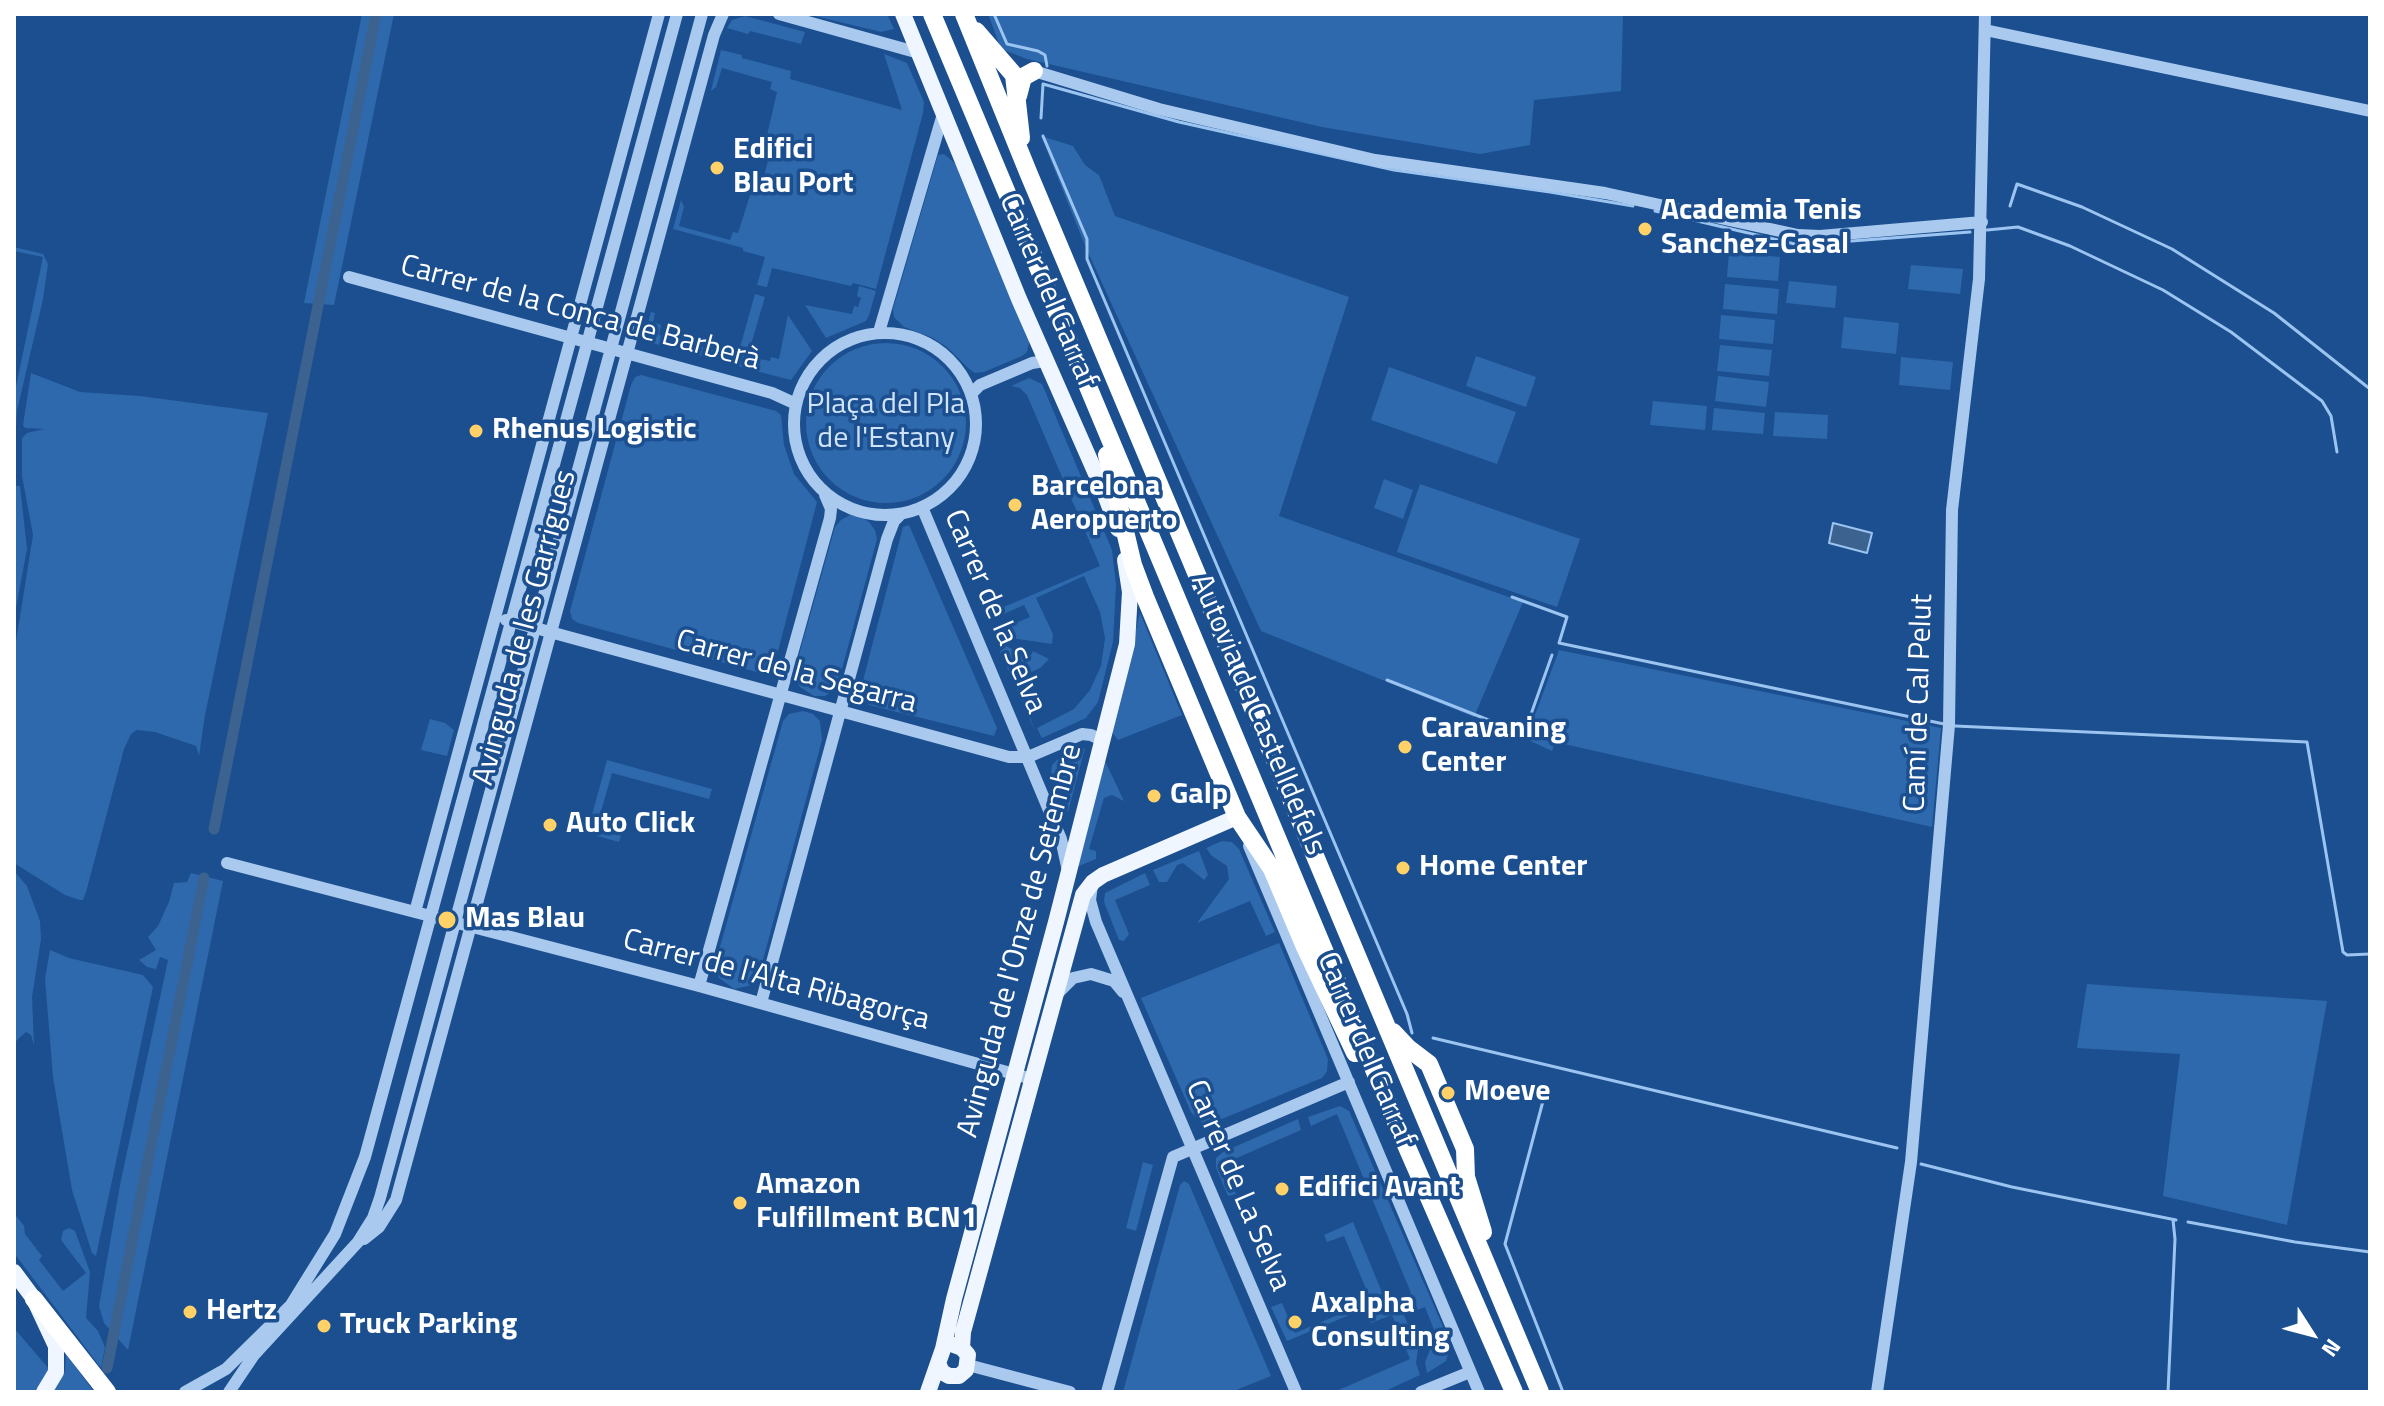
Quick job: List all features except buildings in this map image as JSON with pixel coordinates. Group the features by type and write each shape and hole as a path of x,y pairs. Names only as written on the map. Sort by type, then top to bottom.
{"highway":[{"name":"Autovia de Castelldefels","path":"932,14 1396,1122 1514,1392"},
{"name":"Autovia de Castelldefels","path":"966,17 1028,172 1540,1392"},
{"path":"966,17 1001,57 1016,80 1028,172"},
{"path":"1001,57 1019,68 1034,71"},
{"path":"1017,103 1023,77 1034,71"},
{"path":"1085,375 1120,502 1133,565 1237,817 1272,869 1357,1056 1396,1122"},
{"path":"1130,592 1133,565"},
{"path":"1381,1017 1402,1042 1429,1064 1465,1149 1466,1177 1517,1337"},
{"path":"34,1299 107,1392"}],"main road":[{"name":"Carrer del Garraf","path":"903,14 1045,361 1104,492 1118,530 1130,592"},
{"name":"Avinguda de l'Onze de Setembre","path":"928,1392 1104,741 1127,644 1130,592"},
{"path":"1090,886 1143,857 1237,817"},
{"name":"Avinguda de l'Onze de Setembre","path":"962,1348 963,1330 1078,909 1090,886"},
{"path":"14,1272 34,1299 58,1353 56,1372 44,1392"},
{"path":"952,1345 962,1348 968,1355 968,1365 964,1373 950,1384 940,1356 952,1345"}],"street":[{"name":"Avinguda de les Garrigues","path":"415,912 659,14"},
{"name":"Avinguda de les Garrigues","path":"185,1392 226,1369 276,1320 305,1285 335,1234 369,1145 677,14"},
{"name":"Avinguda de les Garrigues","path":"229,1392 254,1355 358,1242 373,1218 380,1198 702,14"},
{"name":"Avinguda de les Garrigues","path":"358,1242 379,1227 396,1200 714,35 723,14"},
{"path":"779,14 919,53"},
{"name":"Camí de Cal Pelut","path":"1877,1392 1912,1154 1949,725 1952,510 1979,279 1985,14"},
{"path":"1985,30 2370,111"},
{"path":"1034,71 1159,109 1375,160 1605,193 1798,235 1820,236 1982,222"},
{"path":"879,332 943,114"},
{"name":"Carrer de la Conca de Barberà","path":"349,277 772,393 796,404"},
{"path":"699,986 830,518 831,509 824,492 801,461 794,435 796,404 806,378 824,356 847,340 879,332 895,333 929,344 952,362 972,393 975,431 966,466 947,490 922,507 901,514 866,513 846,507 824,492"},
{"path":"972,393 980,385 1032,363 1045,361"},
{"name":"Carrer de la Selva","path":"922,507 1061,839 1068,871"},
{"path":"761,1003 887,539 894,521 901,514"},
{"name":"Carrer de la Segarra","path":"495,617 1009,757 1028,757"},
{"path":"1028,757 1082,734 1112,708"},
{"path":"1082,734 1104,741"},
{"name":"Carrer del Garraf","path":"1237,817 1479,1392"},
{"name":"Carrer de l'Alta Ribagorça","path":"227,863 699,986 1032,1079"},
{"name":"Carrer de La Selva","path":"1090,886 1091,905 1191,1149 1296,1392"},
{"path":"1054,998 1073,978 1091,974 1114,981 1130,1000"},
{"path":"1107,1392 1173,1157 1349,1082"},
{"path":"968,1365 1070,1392"},
{"path":"1421,1392 1470,1372"}],"green space":[{"path":"362,14 394,14 334,305 304,303"},
{"path":"807,14 887,14 894,29 881,32"},
{"path":"988,14 1623,14 1621,91 1534,100 1530,145 1480,154 1322,127 1027,59 1001,49"},
{"path":"745,16 805,32 801,44 727,28 732,20"},
{"path":"721,50 791,71 790,79 902,110 884,54 907,63 924,102 923,113 876,289 772,268 767,287 757,285 765,257 673,229 681,200 684,207 679,226 730,240 733,232 738,233 752,189 760,191 774,138 767,135 777,92 770,89 772,82 722,68 716,87 711,91"},
{"path":"1041,136 1073,146 1085,165 1099,175 1115,216 1349,297 1279,516 1523,602 1474,717 1261,631 1086,248"},
{"path":"944,154 957,165 1030,339 1027,352 1022,356 984,372 975,373 947,347 904,327 894,317 893,309 938,155"},
{"path":"14,247 43,254 48,264 17,411 14,461 14,396 43,257 14,251"},
{"path":"1729,252 1780,257 1778,281 1727,277"},
{"path":"1911,265 1963,269 1960,294 1908,289"},
{"path":"1789,281 1837,286 1835,308 1786,303"},
{"path":"1725,284 1779,289 1777,314 1723,309"},
{"path":"859,286 876,291 866,321 826,338 805,305 852,314 861,298 857,296"},
{"path":"755,294 765,297 744,368 735,365"},
{"path":"651,312 655,313 653,322 661,325 659,335 715,350 713,359 652,343 645,334"},
{"path":"788,315 812,351 791,380 752,370 755,354 760,355 760,359 779,359"},
{"path":"1721,315 1775,320 1773,344 1719,339"},
{"path":"1844,317 1899,323 1896,354 1841,348"},
{"name":"Plaça del Pla de l'Estany","path":"886,343 917,349 943,366 960,392 966,423 960,454 943,480 917,497 886,503 855,497 829,480 812,454 806,423 812,392 829,366 855,349"},
{"path":"1720,345 1772,350 1769,376 1717,371"},
{"path":"1476,356 1536,377 1526,407 1466,386"},
{"path":"1901,357 1953,362 1950,390 1899,385"},
{"path":"1389,367 1516,412 1497,464 1371,420"},
{"path":"31,373 80,392 140,396 268,413 199,756 196,746 155,732 137,730 131,734 124,749 83,900 65,895 14,863 14,654 33,535 22,476 22,438 27,433 44,429 25,428 23,425"},
{"path":"641,375 776,411 781,415 784,445 794,474 817,502 777,655 767,671 760,673 572,619 570,611 631,385 635,377"},
{"path":"1718,376 1769,382 1766,407 1715,401"},
{"path":"1029,378 1042,384 1112,550 1116,585 1113,642 1098,702 1086,718 1042,738 1037,728 1074,709 1090,690 1101,666 1105,638 1100,612 1084,576 1036,598 1053,634 1052,644 997,636 997,631 1030,617 1024,605 988,621 985,615 1100,566 1027,395 1020,388 1011,386"},
{"path":"1653,401 1707,406 1705,430 1650,425"},
{"path":"1714,408 1765,413 1763,434 1712,430"},
{"path":"1775,412 1828,415 1827,439 1773,436"},
{"path":"1384,479 1413,490 1403,519 1374,508"},
{"path":"1420,484 1580,539 1557,607 1397,552"},
{"path":"20,486 27,549 14,619 14,489"},
{"path":"850,515 860,516 869,522 877,539 839,680 834,690 825,696 814,696 800,687 794,678 795,669 835,527"},
{"path":"909,525 997,728 994,736 869,705 862,698 860,692 903,527"},
{"path":"1140,613 1182,715 1118,740 1111,731"},
{"path":"1006,646 1031,655 1033,651 1049,659 1040,668 1016,679 1035,731 1000,652"},
{"path":"1559,650 1941,728 1932,827 1555,742 1552,751 1526,739"},
{"path":"803,711 813,714 820,721 822,740 759,975 752,985 734,989 719,978 715,969 718,954 783,721 789,714"},
{"path":"430,719 445,723 454,730 447,756 421,750"},
{"path":"1085,748 1068,812 1051,773 1052,765 1058,759"},
{"path":"1104,759 1124,801 1112,795 1104,798 1089,849 1096,851 1096,859 1074,868"},
{"path":"607,760 712,789 709,799 612,773 598,822 623,829 619,842 587,833"},
{"path":"1222,841 1232,842 1239,849 1275,932 1266,936 1250,901 1197,923 1229,879 1227,866 1206,848"},
{"path":"1199,851 1208,875 1204,880 1183,863 1177,865 1167,882 1159,882 1153,870"},
{"path":"14,871 27,886 40,921 41,939 32,997 34,1045 31,1035 26,1032 14,1043"},
{"path":"191,873 223,881 128,1350 104,1323 99,1306 120,1185 168,960 160,957 156,969 147,967 139,960 156,950 148,937 158,926 174,883 187,882"},
{"path":"1145,873 1150,885 1115,900 1129,934 1124,941 1119,940 1104,902 1105,893"},
{"path":"1279,943 1328,1059 1327,1071 1322,1078 1207,1125 1191,1112 1141,998"},
{"path":"50,950 69,958 143,975 153,987 96,1256 92,1253 72,1190 53,1077 45,979"},
{"path":"2087,984 2327,1001 2287,1225 2163,1196 2180,1054 2077,1048"},
{"path":"1340,1106 1349,1111 1451,1345 1446,1361 1427,1373 1425,1362 1436,1335 1425,1307 1404,1315 1418,1349 1416,1363 1420,1375 1383,1392 1334,1392 1410,1359 1392,1315 1371,1323 1364,1309 1287,1341 1271,1307 1282,1303 1295,1333 1371,1301 1344,1236 1327,1242 1324,1235 1353,1222 1386,1302 1411,1293 1337,1114 1311,1126 1308,1117"},
{"path":"1298,1119 1301,1130 1223,1164 1236,1194 1228,1196 1216,1168 1216,1158 1223,1152"},
{"path":"1143,1162 1153,1165 1136,1231 1126,1228"},
{"path":"1184,1181 1189,1184 1271,1376 1231,1392 1123,1392 1180,1185"},
{"path":"14,1213 42,1256 39,1260 63,1291 86,1273 61,1240 63,1231 69,1228 75,1231 90,1272 86,1318 98,1331 105,1347 101,1368 14,1253"},
{"path":"14,1328 49,1369 35,1392 14,1392"},
{"path":"66,1354 94,1392 53,1392 65,1371"}],"shaded area":[{"path":"1833,523 1872,533 1867,553 1829,543"}],"waterway":[{"path":"214,829 376,14"},
{"path":"994,14 1007,44 1038,51 1045,55 1047,66"},
{"path":"1041,118 1043,84 1179,122 1394,170 1633,206"},
{"path":"1043,136 1087,239 1087,259 1407,1014 1412,1033"},
{"path":"2010,206 2017,184 2082,207 2172,249 2274,313 2370,389"},
{"path":"1655,211 1799,245 1970,232"},
{"path":"1987,230 2018,227 2070,246 2163,290 2231,332 2322,401 2331,416 2337,452"},
{"path":"1512,597 1567,617 1559,643 1944,724"},
{"path":"1387,680 1524,734 1552,655"},
{"path":"1955,726 2307,742 2343,952 2347,955 2370,954"},
{"path":"107,1368 204,878"},
{"path":"1433,1038 1897,1148"},
{"path":"1547,1086 1505,1244 1563,1392"},
{"path":"1921,1164 2012,1187 2176,1220"},
{"path":"2168,1392 2175,1239 2173,1220"},
{"path":"2188,1222 2370,1252"}],"place":[{"name":"Edifici Blau Port","path":"717,168"},
{"name":"Academia Tenis Sanchez-Casal","path":"1645,229"},
{"name":"Rhenus Logistic","path":"476,431"},
{"name":"Barcelona Aeropuerto","path":"1015,505"},
{"name":"Caravaning Center","path":"1405,747"},
{"name":"Galp","path":"1154,796"},
{"name":"Auto Click","path":"550,825"},
{"name":"Home Center","path":"1403,868"},
{"name":"Mas Blau","path":"447,920"},
{"name":"Moeve","path":"1448,1093"},
{"name":"Edifici Avant","path":"1282,1189"},
{"name":"Amazon Fulfillment BCN1","path":"740,1203"},
{"name":"Hertz","path":"190,1312"},
{"name":"Axalpha Consulting","path":"1295,1322"},
{"name":"Truck Parking","path":"324,1326"}]}
